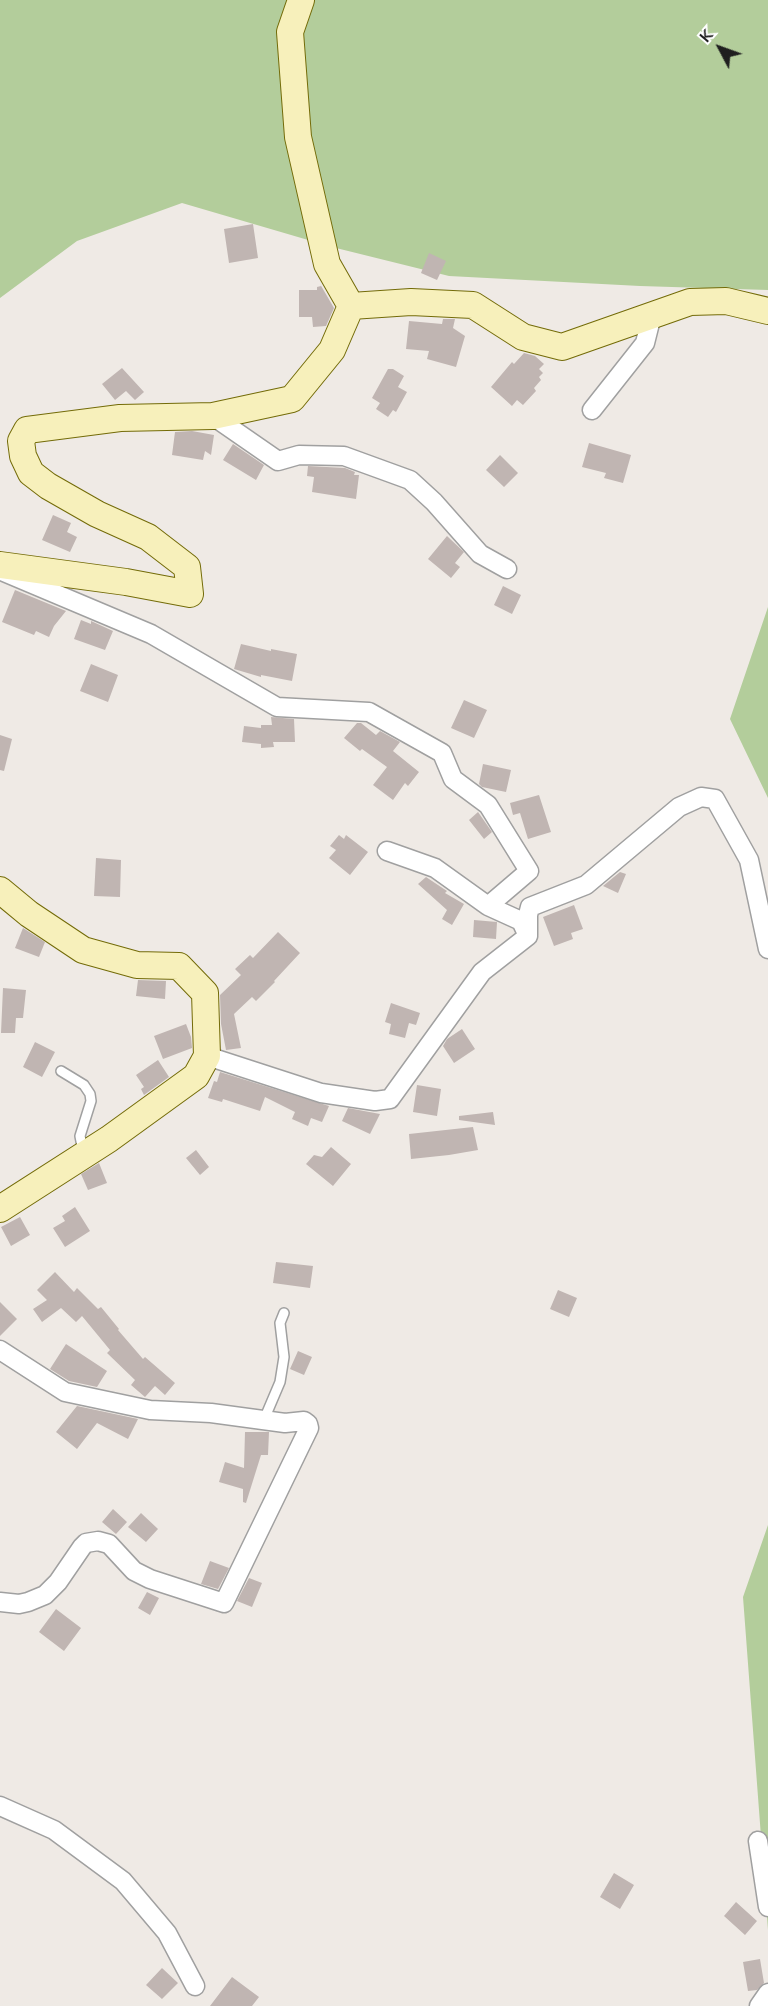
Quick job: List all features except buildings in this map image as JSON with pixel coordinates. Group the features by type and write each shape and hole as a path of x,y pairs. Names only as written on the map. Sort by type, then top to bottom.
{"street":[{"path":"301,0 290,32 298,136 327,264 351,306"},
{"path":"351,306 411,302 473,305 523,337 562,347 690,302 726,301 768,311"},
{"path":"0,565 126,582 189,594 187,567 148,537 97,514 48,486 31,473 23,456 21,441 27,430 120,418 213,416 292,399 332,350 351,306"},
{"path":"592,410 645,343 652,315"},
{"path":"213,416 278,461 299,455 344,456 410,480 434,502 480,554 507,570"},
{"path":"0,570 151,634 277,707 369,712 442,753 453,779 488,805 529,871 488,906"},
{"path":"528,936 530,907 586,885 679,807 701,797 715,800 748,860 761,894 768,949"},
{"path":"387,850 435,868 488,906 521,921 528,936"},
{"path":"0,890 29,914 83,950 137,965 179,966 205,993 207,1056 196,1076 84,1155 0,1209"},
{"path":"207,1056 321,1093 375,1101 390,1098 482,972 528,936"},
{"path":"0,1350 65,1392 150,1410 211,1413 285,1424 304,1421 309,1428 225,1602 150,1579 134,1571 109,1544 98,1540 86,1543 82,1547 58,1582 45,1595 28,1602 10,1604 0,1602"},
{"path":"0,1806 54,1830 123,1881 167,1933 195,1986"},
{"path":"758,1841 768,1907"},
{"path":"759,2006 768,1993"}],"lane":[{"path":"62,1071 84,1085 90,1094 91,1101 80,1137 84,1155"},
{"path":"263,1422 280,1382 284,1356 280,1323 284,1313"}],"green space":[{"path":"0,0 768,0 768,290 449,276 332,247 182,203 77,241 0,298"},
{"path":"768,607 768,798 730,719"},
{"path":"768,1525 768,1930 743,1597"}]}
